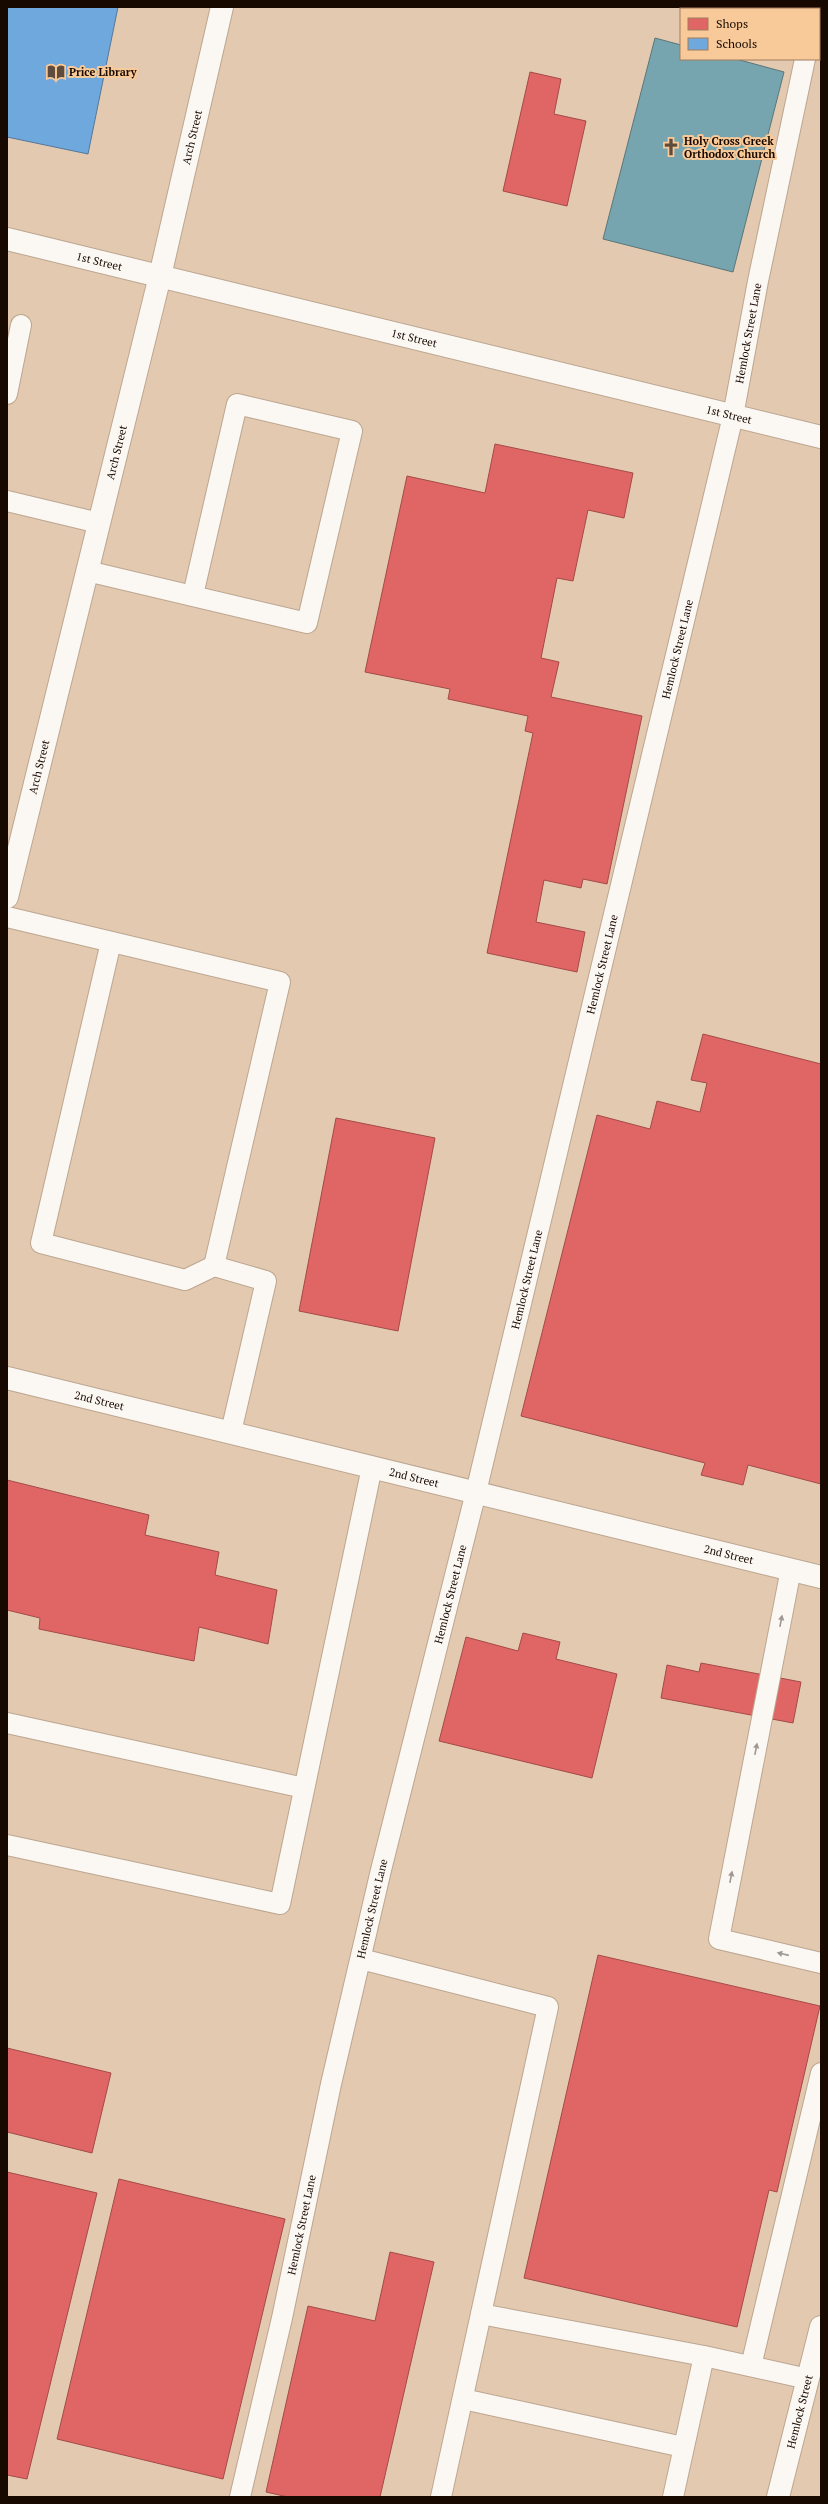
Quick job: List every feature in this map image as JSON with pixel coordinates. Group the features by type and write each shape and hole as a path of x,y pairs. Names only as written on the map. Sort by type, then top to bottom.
{"street":[{"name":"Arch Street","path":"7,897 160,276 222,7"},
{"name":"1st Street","path":"7,239 821,437"},
{"name":"2nd Street","path":"7,1378 821,1577"},
{"name":"Hemlock Street","path":"778,2497 821,2327"}],"lane":[{"name":"Hemlock Street Lane","path":"240,2497 282,2318 331,2084 360,1959 476,1492 733,416 758,281 805,60"},
{"path":"7,394 21,325"},
{"path":"87,571 307,623 352,431 237,404 193,595"},
{"path":"7,501 99,523"},
{"path":"7,917 280,982 214,1266"},
{"path":"111,942 41,1243 185,1280 214,1266 266,1281 231,1432"},
{"path":"7,1845 280,1904 372,1467"},
{"path":"791,1569 718,1939 821,1963"},
{"path":"7,1723 304,1788"},
{"path":"360,1959 548,2007 441,2497"},
{"path":"751,2366 821,2073"},
{"path":"481,2314 704,2356 808,2379"},
{"path":"673,2497 704,2356"},
{"path":"462,2399 684,2448"}],"building: Shops":[{"path":"765,7 791,7 791,8"},
{"path":"530,72 561,79 554,114 586,121 567,206 503,191"},
{"path":"495,444 633,473 624,518 588,510 573,581 557,578 541,658 559,662 551,697 642,716 607,884 583,879 581,888 544,880 536,922 585,932 577,972 487,953 533,733 525,731 528,716 448,699 450,689 365,672 407,476 485,493"},
{"path":"703,1034 821,1064 821,1484 748,1465 743,1485 701,1475 705,1463 521,1416 597,1115 650,1129 657,1101 700,1112 707,1083 691,1080"},
{"path":"336,1118 435,1138 398,1331 299,1311"},
{"path":"7,1480 149,1515 145,1535 219,1552 215,1575 277,1590 268,1644 199,1627 194,1661 39,1629 40,1618 7,1610"},
{"path":"523,1633 560,1642 556,1659 617,1674 592,1778 439,1741 466,1637 518,1651"},
{"path":"701,1663 801,1682 793,1723 661,1698 667,1665 699,1672"},
{"path":"598,1955 820,2006 777,2192 769,2190 737,2327 524,2278"},
{"path":"7,2048 111,2073 92,2153 7,2132"},
{"path":"7,2172 97,2193 27,2479 7,2475"},
{"path":"119,2179 285,2219 223,2479 57,2439"},
{"path":"390,2252 434,2262 380,2497 288,2497 266,2492 308,2306 375,2321"}],"building: Schools":[{"name":"Price Library","path":"7,7 118,7 88,154 7,137"}],"building: Public":[{"path":"655,38 680,45 680,60 740,60 784,72 733,272 603,239"}],"place":[{"name":"Price Library","path":"56,72"},
{"name":"Holy Cross Greek Orthodox Church","path":"671,147"}]}
